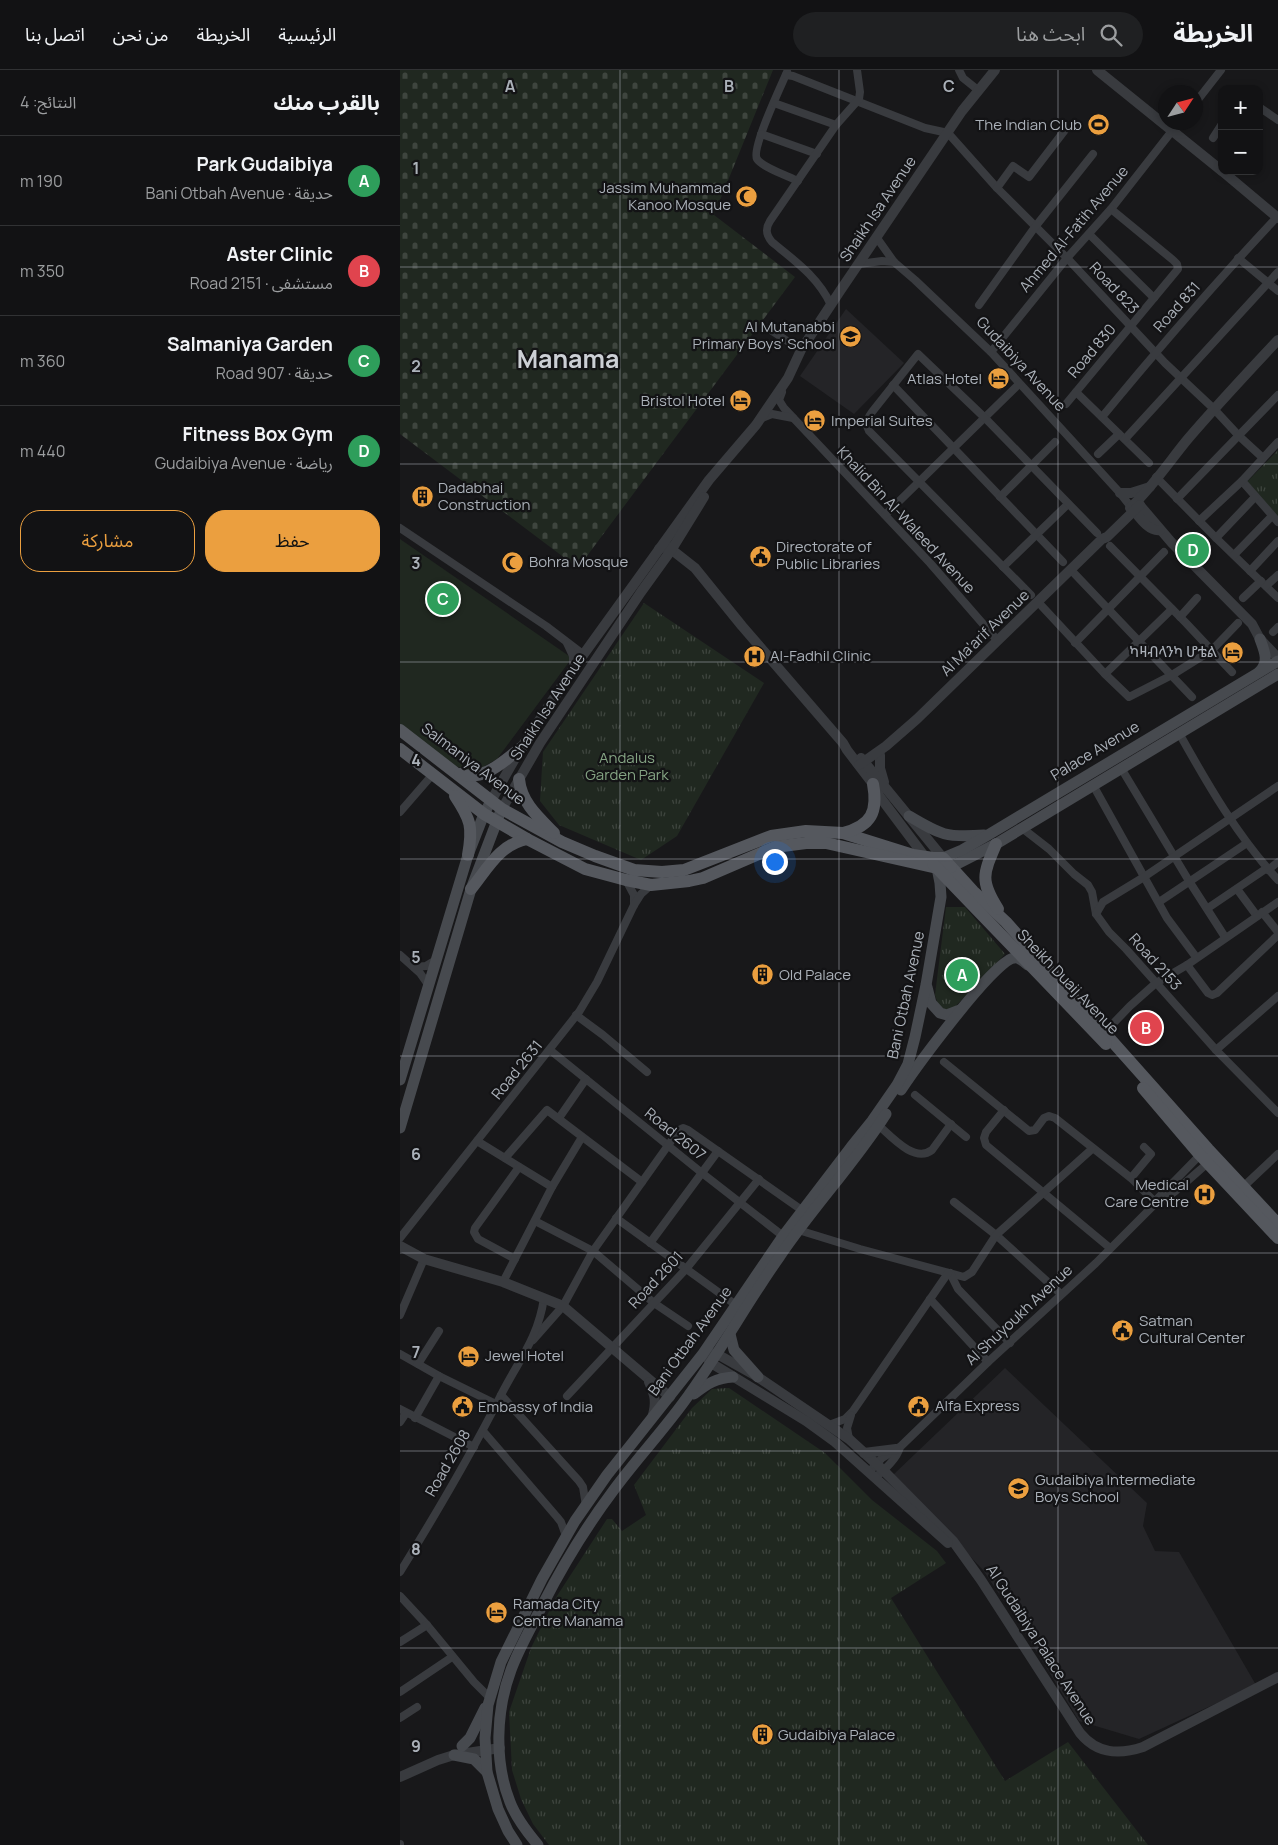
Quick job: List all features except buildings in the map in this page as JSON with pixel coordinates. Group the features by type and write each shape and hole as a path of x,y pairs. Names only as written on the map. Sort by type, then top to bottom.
{"main road":[{"path":"1256,675 1263,668 1266,660 1260,639"},
{"name":"Palace Avenue","path":"992,840 1150,736 1187,717 1278,660"},
{"name":"Palace Avenue","path":"944,864 992,840 1022,828 1278,674"},
{"name":"Salmaniya Avenue","path":"400,730 502,809 562,842 634,870 662,872 692,868 771,836 806,831 843,833 925,857"},
{"name":"Salmaniya Avenue","path":"400,748 484,814 527,840 585,869 626,880 651,884 703,878 775,847 806,843 826,843 944,864"},
{"path":"457,774 473,777 484,774 521,748"},
{"path":"519,779 520,787 530,808 562,842"},
{"path":"843,833 856,830 868,820 874,807 879,784"},
{"path":"450,788 463,808 472,833 468,855"},
{"name":"Shaikh Isa Avenue","path":"400,1080 468,855 484,814 491,802"},
{"name":"Shaikh Isa Avenue","path":"400,1128 471,889 502,809"},
{"path":"909,816 946,836 992,840 984,876 991,899 1006,922"},
{"path":"471,889 502,850 509,845 527,840"},
{"name":"Sheikh Duaij Avenue","path":"925,857 944,864 1006,922 1105,1032 1278,1238"},
{"name":"Sheikh Duaij Avenue","path":"944,864 1028,965 1114,1053 1208,1155 1243,1187 1278,1224"},
{"name":"Bani Otbah Avenue","path":"875,1123 908,1064 926,985 944,864"},
{"name":"Bani Otbah Avenue","path":"538,1845 509,1800 501,1766 501,1718 505,1690 511,1670 572,1551 614,1490 683,1403 736,1305 962,1009 1008,960 1018,958 1028,965"},
{"path":"926,985 931,1003 940,1014 947,1015 962,1009"},
{"name":"Bani Otbah Avenue","path":"517,1845 498,1809 487,1772 485,1747 488,1701 501,1662 542,1579 575,1521 604,1479 652,1418 730,1334 779,1257 791,1231"},
{"path":"730,1334 734,1350 758,1377"},
{"path":"683,1403 709,1382 734,1377"},
{"path":"646,1450 650,1435 671,1406 670,1397"},
{"path":"604,1479 614,1490"},
{"path":"487,1772 474,1759 458,1750 470,1738 488,1701"}],"street":[{"path":"831,305 813,276 772,242 767,234 767,226 836,125 856,102 860,92 858,70"},
{"path":"959,70 963,78 978,90"},
{"name":"Shaikh Isa Avenue","path":"502,809 540,743 636,599 666,548 720,466 756,424 831,305 978,90 995,70"},
{"path":"1097,70 1218,168"},
{"path":"1203,93 1221,70"},
{"path":"798,181 758,161 755,150 787,72 856,102 925,128 948,133"},
{"path":"774,103 836,125"},
{"path":"1263,110 1278,120"},
{"path":"997,188 1013,166 1028,177 1065,130"},
{"path":"1213,138 1218,130"},
{"name":"Ahmed Al-Fatih Avenue","path":"991,352 1067,258 1111,209 1172,131"},
{"name":"Road 823","path":"948,133 997,188 1239,436 1263,458"},
{"path":"761,134 817,154"},
{"path":"978,305 1035,227 1092,154"},
{"path":"1227,175 1277,218"},
{"name":"Road 830","path":"1066,404 1177,272 1177,264 1111,209"},
{"name":"Road 831","path":"1102,417 1156,351 1238,258 1277,218"},
{"path":"1088,234 1154,298"},
{"name":"Gudaibiya Avenue","path":"877,238 894,262 991,352 1120,493 1136,506"},
{"path":"1238,258 1278,291"},
{"path":"859,264 882,261 894,262"},
{"path":"1098,454 1122,437 1181,377 1278,272"},
{"path":"769,329 801,350"},
{"name":"Al Ma'arif Avenue","path":"864,766 883,751 939,698 1035,599 1071,570 1103,539 1103,534 1136,506 1156,478 1214,409 1278,340"},
{"path":"1232,672 1212,650 1180,617 985,418 918,354 866,422 866,427 869,431 1129,697 1172,676 1212,650 1238,623"},
{"name":"Shaikh Isa Avenue","path":"738,446 744,430 773,388 781,377 789,374"},
{"name":"Khalid Bin Al-Waleed Avenue","path":"789,374 779,400 793,418 885,515 997,640"},
{"path":"885,515 1019,384"},
{"path":"893,385 1063,562"},
{"path":"1076,392 1149,463"},
{"path":"1177,499 1278,395"},
{"path":"756,424 765,416 772,414 793,418"},
{"path":"1000,497 1054,442"},
{"path":"1199,521 1278,442"},
{"name":"Shaikh Isa Avenue","path":"491,802 521,748 573,669 666,548 683,530 718,475 720,466"},
{"path":"1156,478 1278,598"},
{"path":"1242,480 1278,522"},
{"path":"1120,493 1131,493 1150,486"},
{"path":"1216,538 1255,497"},
{"path":"1003,567 1068,504"},
{"path":"1136,506 1150,528 1160,530 1252,624 1278,647"},
{"path":"1234,555 1272,516"},
{"path":"400,528 546,626 584,655 584,670 566,698 561,712"},
{"path":"683,530 680,540 682,549 695,568"},
{"path":"1250,571 1278,541"},
{"name":"Sheikh Duaij Avenue","path":"666,548 695,568 843,743 850,747 879,784 909,816 944,864"},
{"name":"Sheikh Duaij Avenue","path":"666,548 710,588"},
{"path":"1075,643 1164,552"},
{"path":"1071,570 1192,697"},
{"path":"1243,598 1278,575"},
{"path":"1180,617 1198,598"},
{"path":"1105,674 1172,609"},
{"path":"1252,624 1260,639 1278,660"},
{"path":"567,643 573,656 573,669"},
{"path":"1179,733 1230,818 1247,843 1278,880"},
{"path":"879,784 883,751"},
{"path":"1121,768 1225,937"},
{"path":"400,812 433,774"},
{"name":"Sheikh Duaij Avenue","path":"879,784 880,797 925,857"},
{"path":"1093,785 1167,918 1196,957"},
{"path":"1096,914 1103,902 1144,877 1278,786"},
{"name":"Road 2153","path":"1022,828 1049,849 1071,872 1088,885 1096,914 1109,932 1216,1050 1277,1109"},
{"path":"1159,902 1247,843"},
{"path":"1208,908 1278,862"},
{"path":"626,880 634,895 634,905"},
{"name":"Road 2631","path":"400,1238 576,1016 597,982 634,905 651,884"},
{"path":"1187,965 1208,993 1212,995 1217,993 1278,933 1238,889"},
{"path":"1105,1032 1156,983 1187,965 1278,902"},
{"path":"400,955 423,976 429,986"},
{"path":"414,967 426,966 438,959"},
{"path":"1216,1050 1278,996"},
{"path":"576,1016 603,1035 647,1072"},
{"name":"Road 2607","path":"550,1050 739,1201 791,1231"},
{"path":"944,1062 1029,1131 1035,1130 1044,1118 1049,1116 1055,1118 1131,1178 1156,1203"},
{"path":"559,1118 586,1079"},
{"path":"915,1095 966,1137"},
{"path":"1004,1110 986,1132 984,1138 986,1145 1110,1248"},
{"path":"505,1158 544,1112 550,1111 642,1182"},
{"path":"875,1123 910,1152 919,1155 932,1150 951,1124"},
{"name":"Road 2608","path":"533,1340 563,1306 594,1250 679,1130 683,1128 688,1130 718,1151"},
{"path":"503,1282 552,1187 582,1137"},
{"path":"477,1141 552,1187"},
{"path":"1131,1178 1152,1154 1144,1147"},
{"path":"791,1231 964,1277 969,1275 996,1235 1092,1149"},
{"path":"650,1243 718,1151 806,1213"},
{"path":"1243,1187 1278,1154"},
{"name":"Al Shuyoukh Avenue","path":"1156,1203 1164,1200 1208,1155"},
{"name":"Al Shuyoukh Avenue","path":"872,1475 988,1362 1110,1248 1156,1203 1157,1199 1208,1155"},
{"path":"516,1259 478,1239 474,1232 519,1167"},
{"name":"Road 2601","path":"567,1396 686,1269 758,1179"},
{"path":"954,1202 996,1235 1061,1294"},
{"path":"616,1218 736,1305"},
{"path":"535,1221 594,1250 654,1303 688,1326"},
{"path":"400,1246 424,1259 503,1282 563,1306 670,1397"},
{"path":"400,1315 424,1259"},
{"path":"829,1425 845,1420 853,1411 949,1273"},
{"path":"949,1273 958,1289 1010,1343"},
{"name":"Road 2608","path":"400,1572 474,1447 533,1340 540,1320 544,1298"},
{"path":"930,1300 988,1362"},
{"path":"418,1364 439,1331"},
{"path":"400,1354 496,1404"},
{"name":"Al Gudaibiya Palace Avenue","path":"708,1356 758,1377 849,1439 880,1467 953,1540 1080,1733 1086,1741 1100,1749 1121,1753 1143,1747 1278,1677"},
{"name":"Al Gudaibiya Palace Avenue","path":"708,1356 734,1377 806,1421 835,1442 939,1536 959,1551"},
{"path":"415,1418 439,1376"},
{"path":"647,1378 656,1398 656,1408 652,1418"},
{"path":"501,1395 579,1481 585,1493 586,1506"},
{"path":"400,1422 403,1411 474,1447"},
{"path":"849,1439 847,1428 853,1411"},
{"path":"483,1431 559,1520 566,1536"},
{"path":"864,1452 898,1448"},
{"path":"559,1520 575,1521"},
{"path":"400,1596 427,1625 488,1701"},
{"path":"400,1642 427,1625"},
{"path":"400,1692 452,1657"},
{"path":"474,1682 481,1686 493,1686"},
{"path":"400,1718 417,1706"},
{"path":"400,1777 458,1750 485,1747 500,1748"}],"shaded area":[{"name":"Al Mutanabbi Primary Boys' School","path":"846,309 904,363 854,414 800,376"},
{"path":"1005,1368 1147,1503 1143,1526 1155,1551 1179,1552 1256,1685 1139,1739 1079,1721 1024,1631 983,1570 893,1475"}],"green space":[{"path":"400,70 773,70 714,215 795,277 578,568 400,434"},
{"path":"1278,450 1278,523 1242,487"},
{"path":"400,539 572,658 497,759 474,772 455,766 400,724"},
{"name":"Andalus Garden Park","path":"644,603 764,683 677,836 641,860 559,825 540,801 543,752"},
{"path":"946,907 965,907 1005,954 950,1012 939,1007 935,995"},
{"path":"729,1388 825,1453 872,1500 937,1551 946,1563 891,1598 1005,1781 1068,1742 1148,1845 549,1845 533,1824 521,1799 512,1770 509,1712 531,1648 555,1599 607,1519 612,1519 622,1531 646,1515 634,1485 692,1408 712,1389"}],"place":[{"name":"The Indian Club","path":"1098,125"},
{"name":"Jassim Muhammad Kanoo Mosque","path":"747,197"},
{"name":"Al Mutanabbi Primary Boys' School","path":"851,336"},
{"name":"Atlas Hotel","path":"998,379"},
{"name":"Bristol Hotel","path":"741,401"},
{"name":"Imperial Suites","path":"815,421"},
{"name":"Dadabhai Construction","path":"422,497"},
{"name":"Fitness Box Gym","path":"1193,550"},
{"name":"Directorate of Public Libraries","path":"760,556"},
{"name":"Bohra Mosque","path":"513,562"},
{"name":"Salmaniya Garden","path":"443,599"},
{"name":"ካዛብላንካ ሆቴል","path":"1233,652"},
{"name":"Al-Fadhil Clinic","path":"754,656"},
{"name":"Old Palace","path":"763,975"},
{"name":"Park Gudaibiya","path":"962,975"},
{"name":"Aster Clinic","path":"1146,1028"},
{"name":"Medical Care Centre","path":"1205,1194"},
{"name":"Satman Cultural Center","path":"1123,1330"},
{"name":"Jewel Hotel","path":"469,1356"},
{"name":"Alfa Express","path":"919,1406"},
{"name":"Embassy of India","path":"462,1407"},
{"name":"Gudaibiya Intermediate Boys School","path":"1019,1489"},
{"name":"Ramada City Centre Manama","path":"497,1613"},
{"name":"Gudaibiya Palace","path":"762,1735"}],"district":[{"name":"Manama","path":"568,359"}]}
